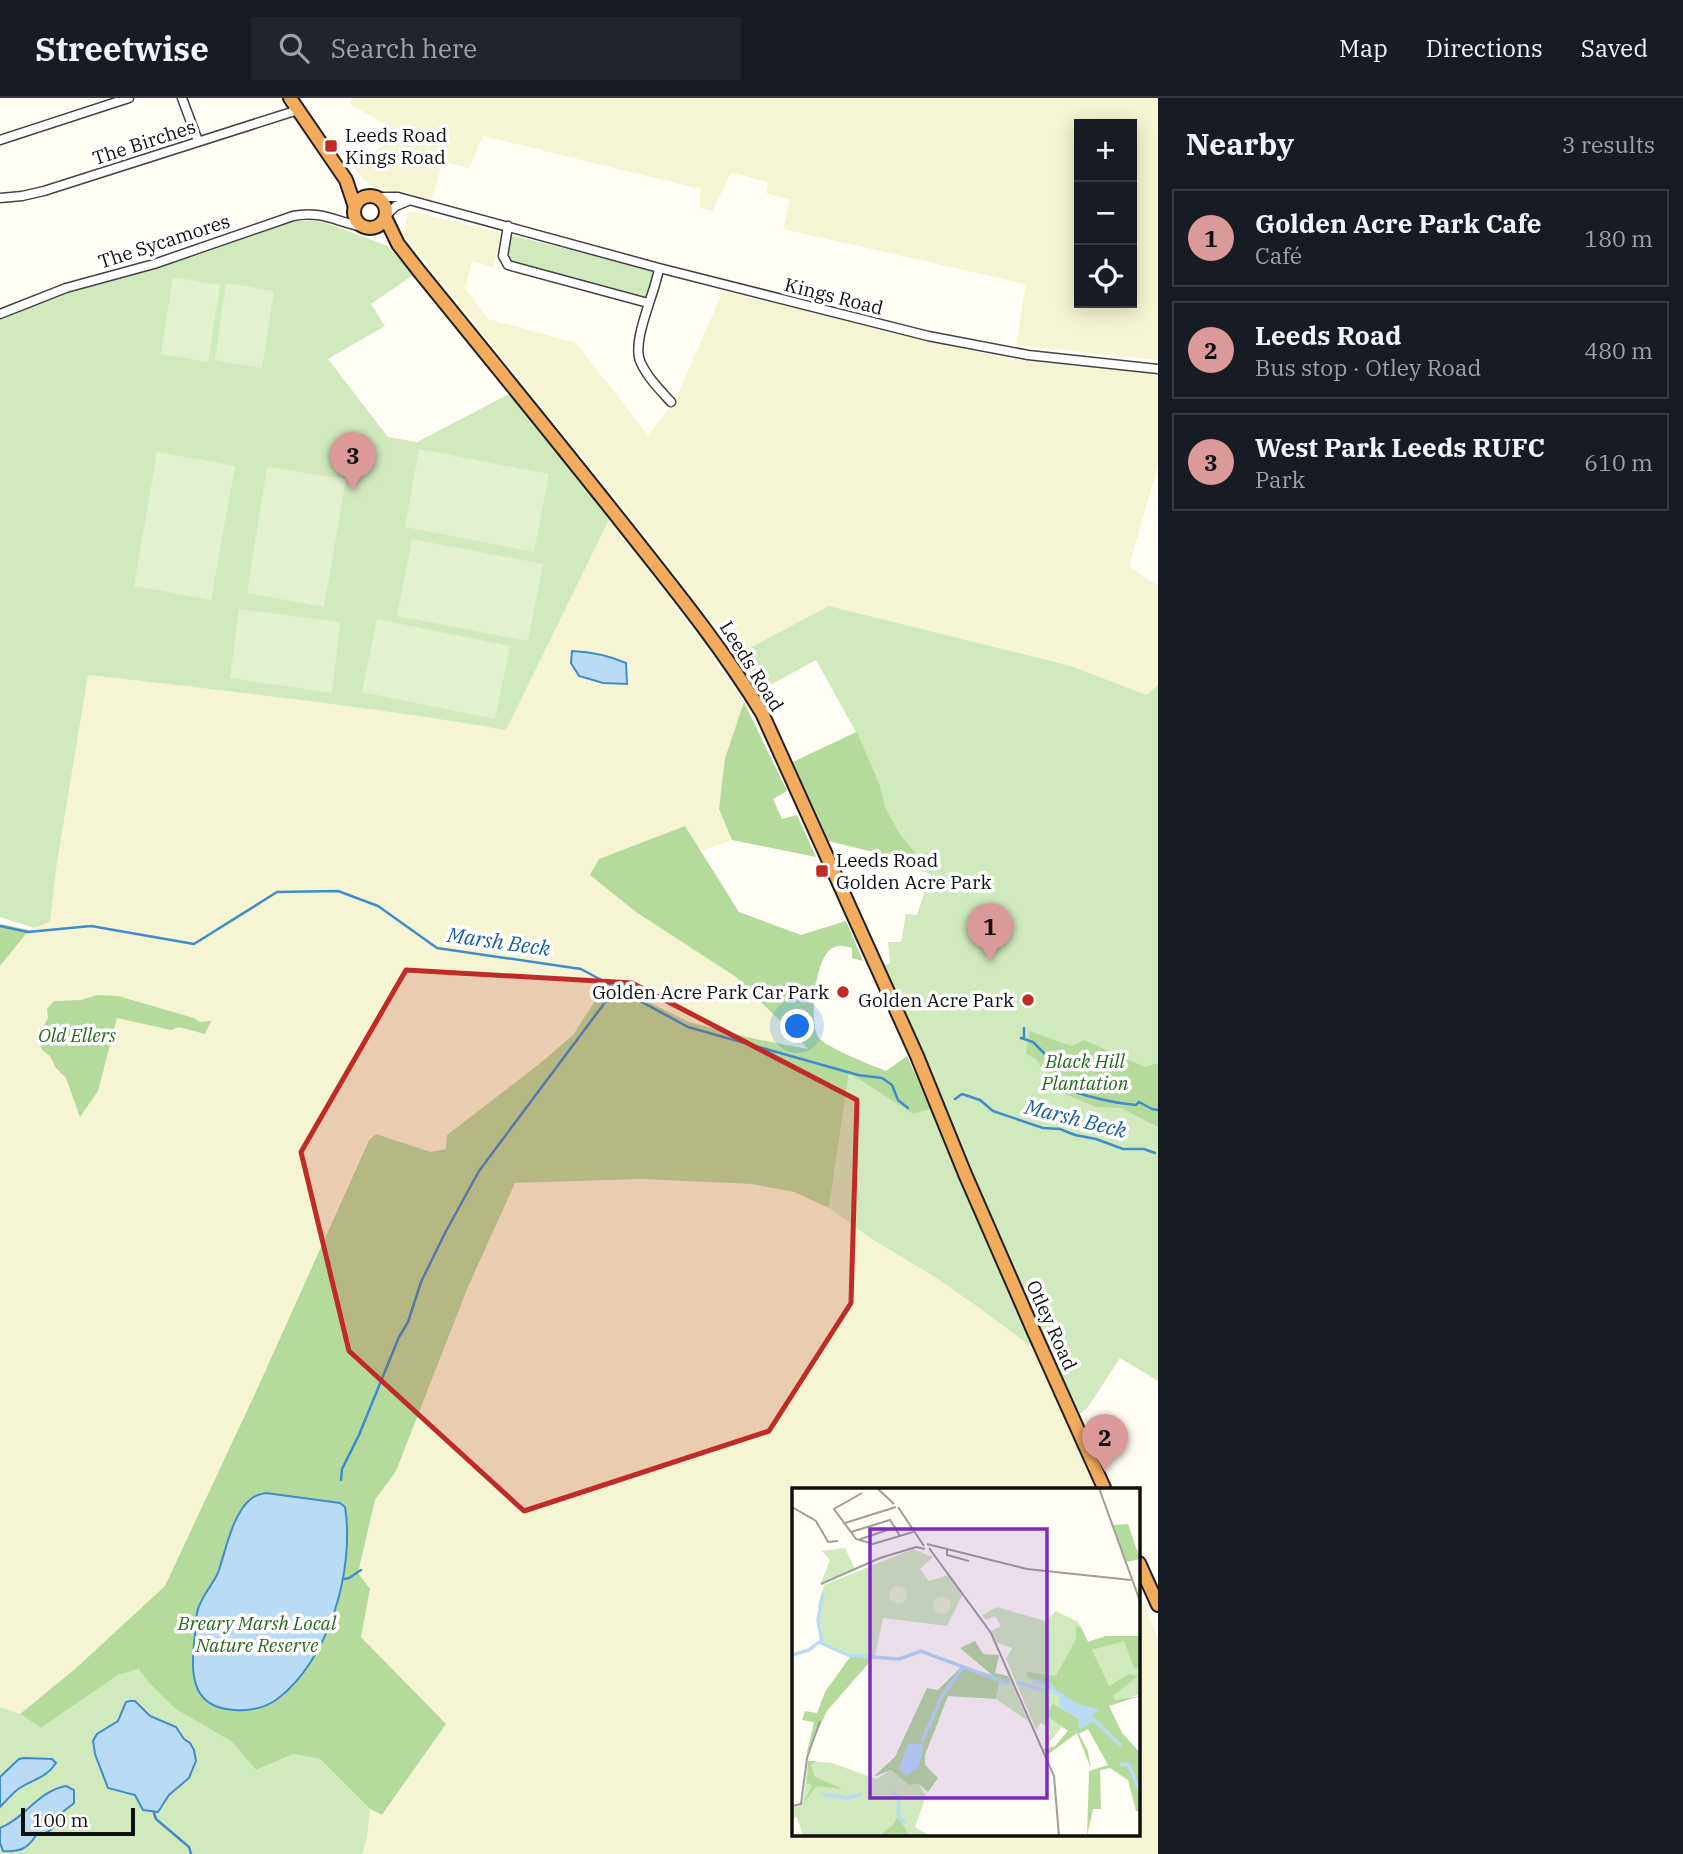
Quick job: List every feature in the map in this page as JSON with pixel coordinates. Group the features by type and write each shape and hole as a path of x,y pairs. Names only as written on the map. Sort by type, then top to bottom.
{"highway":[{"path":"289,98 346,180 356,220 369,227 383,222 386,216 383,202 346,180"},
{"path":"354,208 360,199 372,196"},
{"name":"Leeds Road","path":"386,216 398,244 699,619 762,713 916,1056 965,1174"},
{"name":"Leeds Road","path":"369,227 398,244"},
{"name":"Otley Road","path":"965,1174 1104,1488"},
{"path":"1140,1565 1158,1605"}],"street":[{"path":"0,140 129,98"},
{"path":"182,98 198,141"},
{"name":"The Birches","path":"0,198 44,191 298,110"},
{"name":"Kings Road","path":"372,196 398,197 659,268 928,336 1028,355 1158,369"},
{"path":"386,216 396,206 408,201"},
{"path":"339,220 349,215 354,208"},
{"name":"The Sycamores","path":"0,314 66,288 154,264 303,213 331,216 344,223 369,227"},
{"path":"508,226 503,256 508,265 648,303"},
{"path":"659,268 640,337 639,360 649,377 671,402"}],"highlighted area":[{"path":"406,970 632,983 857,1100 851,1303 769,1431 524,1511 349,1351 301,1152"}],"green space":[{"path":"353,98 1158,98 1158,360 1016,345 1026,284 783,229 790,200 766,193 768,183 731,172 713,211 700,207 700,189 483,136 469,168 443,162 430,203 369,185 354,168 400,133 350,104"},
{"path":"409,211 502,233 493,267 472,261 465,289 488,319 576,343 648,435 675,401 723,291 1004,358 1158,375 1158,465 1129,566 1158,586 1158,685 1148,695 1071,666 829,606 736,655 650,542 403,234"},
{"path":"283,223 326,223 388,246 413,275 371,304 385,326 328,359 388,437 417,442 511,393 610,518 506,730 350,706 88,675 50,922 34,928 0,917 0,319 57,296 173,263"},
{"path":"511,235 654,271 656,273 649,296 640,297 511,263 507,249"},
{"path":"173,277 220,285 208,362 161,354"},
{"path":"226,283 274,291 262,368 215,360"},
{"path":"419,449 549,474 534,552 405,527"},
{"path":"157,452 235,466 211,600 134,586"},
{"path":"267,467 346,479 324,607 247,593"},
{"path":"610,518 744,702 725,758 719,809 732,840 700,851 686,826 636,912 736,977 809,1050 689,1022 625,990 604,987 573,1035 446,1149 431,1152 376,1134 368,1140 259,1385 165,1586 75,1669 20,1714 0,1707 0,966 29,930 50,922 88,675 336,703 506,730"},
{"path":"412,539 543,564 528,641 397,616"},
{"name":"Golden Acre Park","path":"829,606 1071,666 1147,695 1158,685 1158,1381 1120,1358 1088,1407 1080,1414 884,965 890,963 888,942 901,942 906,914 917,915 930,874 917,869 917,863 829,841 793,762 856,732 816,660 761,690 736,655"},
{"path":"239,609 340,622 332,693 230,678"},
{"path":"377,619 510,646 495,719 362,692"},
{"path":"744,702 787,791 773,799 782,819 797,815 816,857 732,840 719,809 725,758"},
{"path":"857,732 880,786 885,807 899,833 915,853 917,863 829,841 793,762"},
{"name":"Breary Marsh Local Nature Reserve","path":"685,826 739,912 801,935 846,921 863,961 852,958 852,948 844,946 834,947 825,955 815,991 814,1018 818,1037 839,1051 886,1071 907,1056 931,1109 913,1114 849,1073 829,1208 794,1192 752,1184 641,1179 515,1183 468,1287 396,1471 375,1500 358,1573 370,1589 361,1637 446,1724 382,1815 370,1809 320,1759 294,1754 256,1770 231,1741 177,1710 139,1669 118,1675 41,1728 20,1714 75,1669 165,1586 369,1140 376,1134 431,1152 446,1149 447,1135 573,1035 604,987 625,990 689,1022 808,1049 736,977 636,912 590,875 599,859"},
{"path":"0,924 29,930 0,966"},
{"name":"Old Ellers","path":"97,995 118,996 200,1022 211,1021 205,1034 179,1027 171,1030 117,1018 98,1091 80,1117 66,1078 56,1068 50,1056 42,1050 40,1033 48,1018 47,1009 54,1001 81,1000"},
{"name":"Black Hill Plantation","path":"1029,1031 1071,1046 1084,1040 1145,1067 1158,1063 1158,1127 1121,1108 1096,1107 1058,1091 1036,1059 1026,1054"},
{"path":"849,1073 913,1114 931,1109 1037,1351 938,1279 870,1238 829,1208"},
{"path":"641,1179 752,1184 794,1192 829,1208 870,1238 938,1279 1037,1351 1067,1415 1095,1488 792,1488 792,1836 1140,1836 1140,1595 1158,1638 1158,1854 362,1854 367,1838 370,1809 383,1815 446,1724 361,1637 370,1590 358,1574 375,1500 396,1471 468,1287 515,1183"},
{"path":"140,1669 151,1685 177,1710 231,1741 256,1770 295,1754 320,1759 370,1809 367,1838 362,1854 0,1854 0,1707 20,1714 41,1728 118,1675"}],"water":[{"path":"572,651 599,654 626,663 627,684 603,683 579,676 571,663"},
{"path":"266,1493 340,1503 345,1507 346,1558 342,1585 324,1638 295,1683 276,1700 261,1707 240,1710 220,1708 208,1702 196,1684 193,1660 197,1613 217,1575 240,1512 252,1498"},
{"path":"135,1701 150,1716 176,1727 194,1750 196,1761 189,1778 169,1795 158,1812 143,1810 135,1795 108,1788 95,1754 93,1741 97,1734 118,1721 126,1702"},
{"path":"19,1759 52,1759 56,1763 43,1776 17,1790 0,1807 0,1777"},
{"path":"66,1786 74,1790 74,1803 64,1811 54,1827 37,1834 23,1848 3,1851 0,1828 9,1824 47,1793"}],"waterway":[{"name":"Marsh Beck","path":"0,926 28,932 91,926 194,944 277,892 338,891 378,906 437,948 581,969 688,1027 858,1075 882,1078 892,1085 898,1100 908,1108"},
{"path":"341,1480 342,1469 408,1322 421,1282 479,1171 615,989"},
{"path":"1024,1028 1024,1038"},
{"path":"1021,1038 1033,1042 1045,1054"},
{"path":"1071,1091 1119,1103 1136,1105 1139,1102 1158,1110"},
{"name":"Marsh Beck","path":"955,1099 962,1094 980,1100 993,1111 1043,1128 1060,1129 1123,1149 1144,1149 1155,1153"},
{"path":"344,1579 361,1570"},
{"path":"154,1813 156,1819 189,1847 191,1854"}],"place":[{"name":"Leeds Road Kings Road","path":"331,146"},
{"name":"West Park Leeds RUFC","path":"353,490"},
{"name":"Leeds Road Golden Acre Park","path":"822,871"},
{"name":"Golden Acre Park Cafe","path":"990,961"},
{"name":"Golden Acre Park Car Park","path":"843,992"},
{"name":"Golden Acre Park","path":"1028,1000"},
{"name":"Leeds Road","path":"1105,1472"}]}
